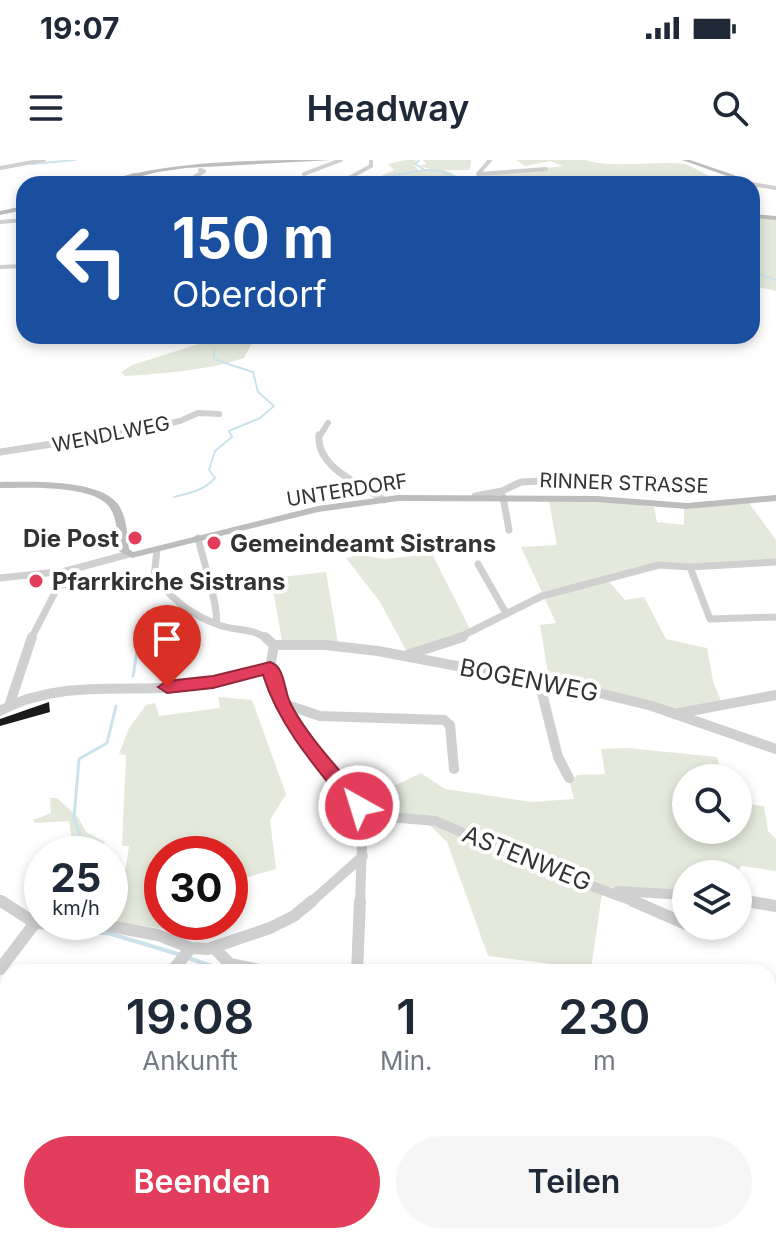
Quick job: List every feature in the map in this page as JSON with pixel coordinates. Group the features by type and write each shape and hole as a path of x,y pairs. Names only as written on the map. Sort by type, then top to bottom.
{"main road":[{"path":"130,176 209,163 329,160"},
{"path":"685,160 725,176"},
{"path":"0,485 62,488 106,499 114,507 124,551 129,554"},
{"name":"UNTERDORF","path":"129,554 157,550 318,509 384,500 503,497"},
{"name":"RINNER STRASSE","path":"503,497 608,499 687,506 776,498"}],"street":[{"path":"0,168 44,160"},
{"path":"304,174 341,160"},
{"path":"354,176 373,164 371,160"},
{"path":"490,160 478,174 546,169"},
{"path":"196,176 204,171 200,170"},
{"name":"WENDLWEG","path":"0,452 53,446 180,421 202,412 219,414"},
{"path":"328,423 322,429 320,438 325,459 342,475 384,500"},
{"path":"475,496 502,491 521,482 561,480"},
{"path":"503,497 509,530"},
{"path":"198,538 205,573 219,614 216,623"},
{"path":"157,550 154,577 176,605 216,623 260,633 274,645 270,668 281,703 363,815 357,964"},
{"path":"0,578 66,571 129,554"},
{"path":"404,656 463,637 542,596 659,565 690,567 776,562"},
{"path":"478,564 506,613"},
{"path":"690,567 710,619 776,617"},
{"path":"10,703 30,641 66,571"},
{"path":"60,585 154,577"},
{"name":"BOGENWEG","path":"274,645 325,645 404,656 636,701 776,749"},
{"path":"0,711 10,703 79,689 204,684 270,668"},
{"path":"539,681 558,757 569,778"},
{"path":"674,714 776,695"},
{"path":"281,703 320,716 444,720 450,725 454,769"},
{"name":"ASTENWEG","path":"363,815 436,821 540,867 614,892 672,918"},
{"path":"177,964 186,953 214,948 294,916 363,856"},
{"path":"614,892 630,890 672,894"},
{"path":"0,900 24,916"},
{"path":"752,902 776,906"},
{"path":"128,929 158,935 186,953"},
{"path":"4,964 24,937"},
{"path":"214,948 218,958 228,964"}],"shaded area":[{"path":"416,160 414,165 419,171 430,169 420,166 426,164 423,160 471,160 470,170 444,170 458,176 381,176 394,170 388,164"},
{"path":"516,160 685,164 710,176 479,176 563,166 550,161 525,166"},
{"path":"760,218 776,219 776,291 760,288"},
{"path":"199,344 251,344 244,358 200,369 125,376 121,372 132,365"},
{"path":"549,501 612,502 654,507 657,522 684,525 684,509 749,503 776,540 776,560 693,566 657,563 607,579 625,600 644,597 666,639 707,648 713,681 721,701 672,710 549,679 540,625 556,623 521,547 557,545"},
{"path":"432,554 471,631 407,652 380,602 346,558 359,555 385,559"},
{"path":"326,572 338,643 282,641 271,578"},
{"path":"218,697 252,700 286,794 270,820 276,869 248,877 248,836 144,836 144,926 128,924 129,846 128,836 122,836 126,755 119,754 129,728 146,705 155,703 159,716 220,708"},
{"path":"627,748 717,757 719,764 672,764 672,844 752,844 752,805 764,806 768,831 776,839 776,871 752,868 752,860 672,860 672,891 603,887 592,964 551,964 488,956 447,842 419,815 367,810 357,793 381,792 421,773 445,789 531,802 574,799 570,783 577,775 605,774 601,749"},
{"path":"50,798 57,798 78,817 86,832 94,836 71,836 69,821 35,823 33,820 51,813"}],"building":[{"path":"49,702 50,712 0,726 0,719"}],"waterway":[{"path":"32,164 75,160"},
{"path":"419,160 415,164 425,170"},
{"path":"390,176 425,170"},
{"path":"425,170 441,171 452,176"},
{"path":"760,274 776,280"},
{"path":"174,497 196,491 215,478 209,470 215,451 232,437 229,431 260,418 274,406 258,392 253,372 219,361 214,358 214,350"},
{"path":"143,639 148,632"},
{"path":"133,676 138,645 144,637"},
{"path":"79,836 74,818 79,759 107,743 116,706"},
{"path":"128,939 181,955"},
{"path":"188,958 206,964"}],"place":[{"name":"Die Post","path":"135,538"},
{"name":"Gemeindeamt Sistrans","path":"214,543"},
{"name":"Pfarrkirche Sistrans","path":"36,581"}],"route":[{"path":"167,687 213,682 270,668 273,687 281,703 324,764 359,806"}]}
